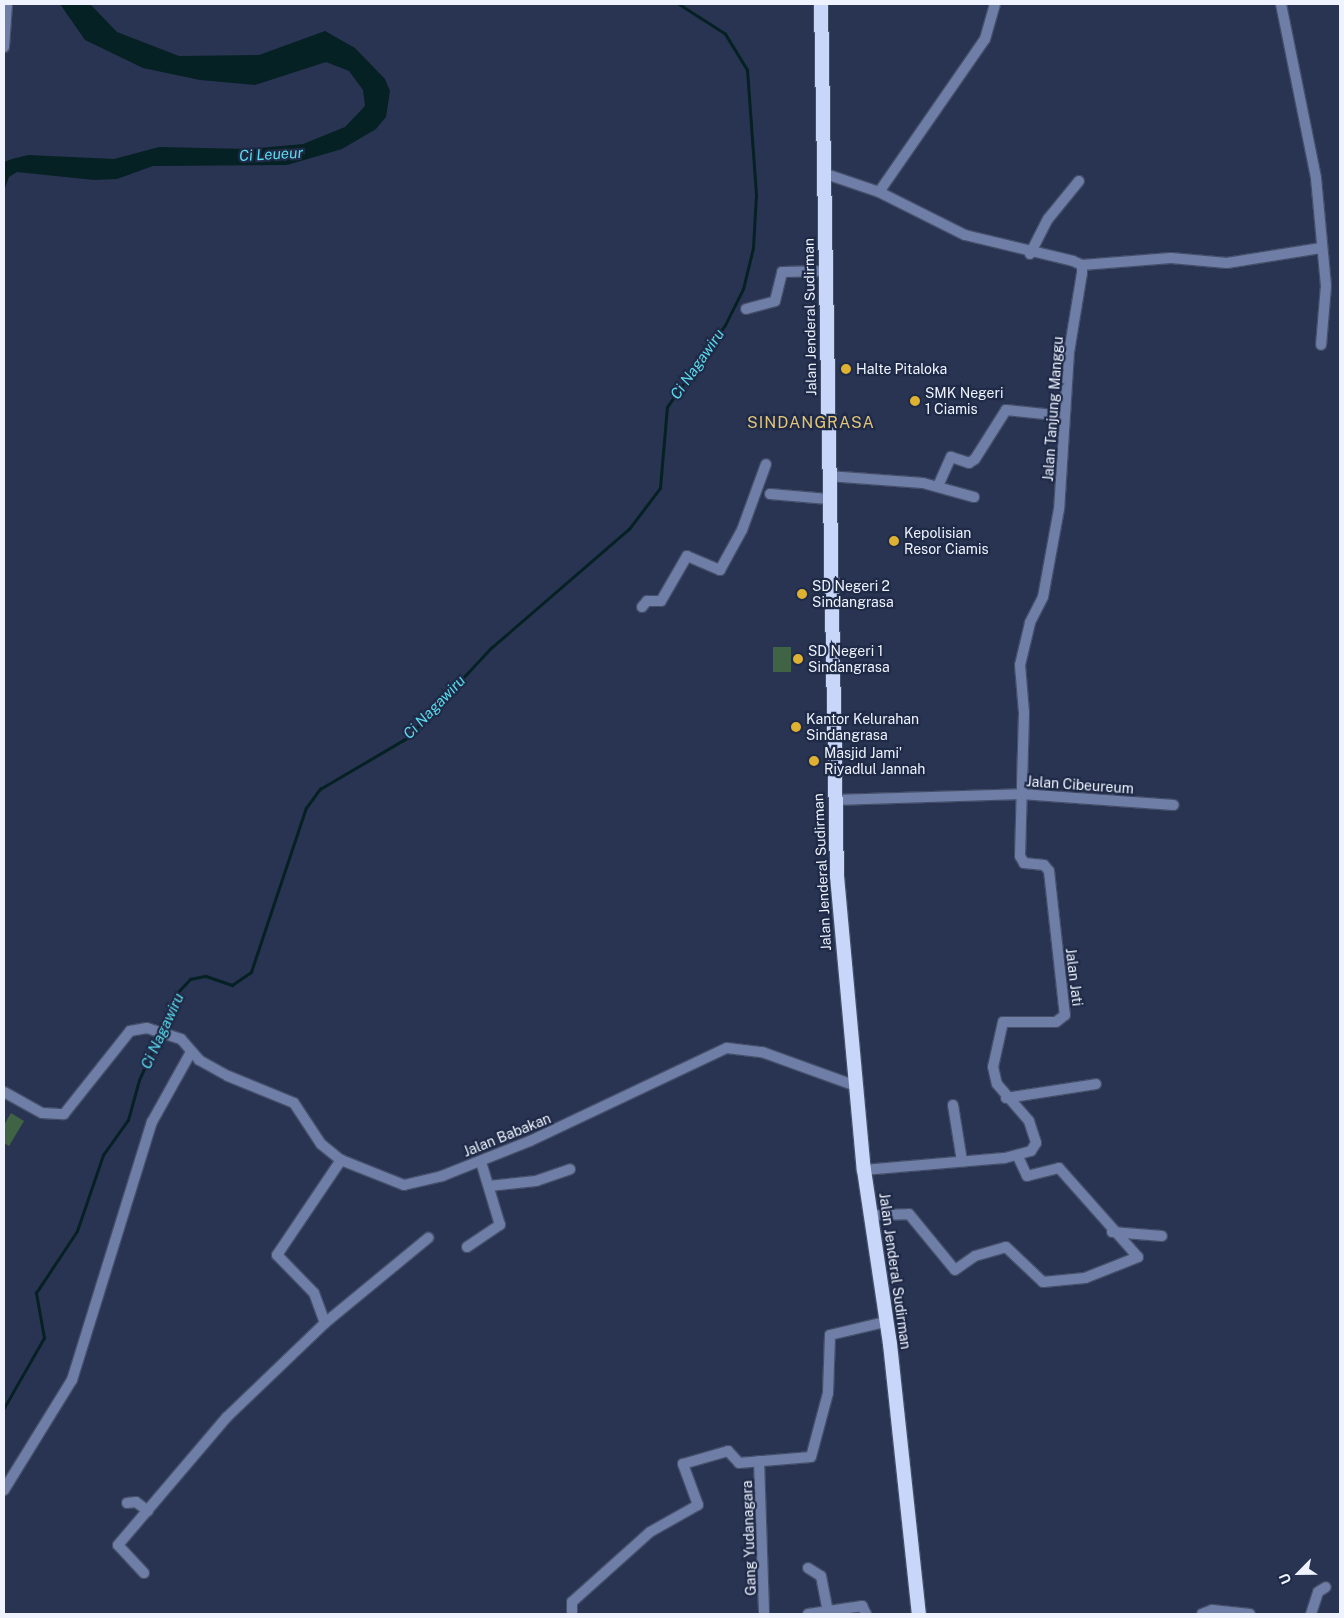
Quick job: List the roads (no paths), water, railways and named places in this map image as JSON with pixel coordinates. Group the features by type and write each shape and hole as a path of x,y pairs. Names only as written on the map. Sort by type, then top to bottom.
{"highway":[{"name":"Jalan Jenderal Sudirman","path":"821,4 826,174 828,499 834,800 864,1170 885,1322 920,1614"}],"street":[{"path":"4,47 7,4"},
{"path":"879,192 985,39 995,4"},
{"path":"1281,4 1306,111 1326,286 1321,345"},
{"path":"826,174 879,192 965,236 1030,254 1082,265 1171,258 1227,263 1321,248"},
{"path":"1030,254 1048,219 1079,181"},
{"name":"Jalan Tanjung Manggu","path":"1021,794 1020,665 1030,623 1042,597 1059,509 1064,416 1082,265"},
{"path":"746,309 775,301 782,272 826,271"},
{"path":"938,486 951,457 969,463 975,459 1006,410 1064,416"},
{"path":"642,607 647,601 661,602 688,552 720,570 742,530 766,464"},
{"path":"828,476 938,486 974,497"},
{"path":"770,494 828,499"},
{"name":"Jalan Cibeureum","path":"834,800 1021,794 1174,805"},
{"name":"Jalan Jati","path":"1017,1155 1034,1148 1035,1136 1026,1117 1006,1098 997,1084 994,1067 1001,1024 1056,1022 1065,1015 1049,871 1044,865 1024,863 1020,856 1021,794"},
{"name":"Jalan Babakan","path":"4,1092 42,1113 64,1114 130,1031 152,1029 185,1042 190,1052 228,1076 294,1103 321,1144 341,1160 404,1185 481,1162 604,1109 642,1085 727,1048 762,1052 856,1086"},
{"path":"4,1490 72,1380 152,1122 190,1052"},
{"path":"1006,1098 1096,1084"},
{"path":"953,1105 962,1161"},
{"path":"864,1170 1017,1155 1027,1176 1059,1168 1112,1232 1138,1258 1085,1278 1043,1282 1006,1247 975,1256 955,1270 909,1214 870,1215"},
{"path":"325,1323 314,1293 277,1255 341,1160"},
{"path":"467,1247 500,1225 481,1162"},
{"path":"489,1186 536,1181 570,1169"},
{"path":"1112,1232 1162,1236"},
{"path":"144,1573 118,1546 228,1417 325,1323 428,1238"},
{"path":"572,1614 572,1602 607,1575 654,1528 698,1505 683,1464 730,1451 739,1463 811,1457 828,1393 830,1335 885,1322"},
{"name":"Gang Yudanagara","path":"759,1460 764,1614"},
{"path":"127,1503 136,1502 148,1511"},
{"path":"808,1568 821,1576 828,1610"},
{"path":"1311,1614 1318,1592 1326,1587"},
{"path":"808,1614 862,1606 866,1614"},
{"path":"1202,1614 1212,1610 1250,1614"}],"water":[{"name":"Ci Leueur","path":"60,4 90,4 117,32 179,56 259,55 325,31 355,48 385,79 390,91 386,117 376,129 342,149 287,165 153,166 117,179 94,180 17,172 9,177 4,191 4,162 28,155 114,159 159,147 248,149 303,144 345,127 365,106 363,90 349,71 326,62 255,85 200,80 143,68 85,40"}],"waterway":[{"name":"Ci Nagawiru","path":"162,1029 177,993 190,979 206,976 232,985 251,972 306,808 320,789 407,738 491,648 629,529 660,488 667,407 725,325 743,289 753,248 756,195 747,70 725,34 678,4"},
{"name":"Ci Nagawiru","path":"4,1408 44,1338 36,1293 77,1231 103,1155 128,1120 139,1080 160,1034"}],"place":[{"name":"Halte Pitaloka","path":"846,369"},
{"name":"SMK Negeri 1 Ciamis","path":"915,401"},
{"name":"Kepolisian Resor Ciamis","path":"894,541"},
{"name":"SD Negeri 2 Sindangrasa","path":"802,594"},
{"name":"SD Negeri 1 Sindangrasa","path":"798,659"},
{"name":"Kantor Kelurahan Sindangrasa","path":"796,727"},
{"name":"Masjid Jami' Riyadlul Jannah","path":"814,761"}],"district":[{"name":"SINDANGRASA","path":"811,423"}]}
